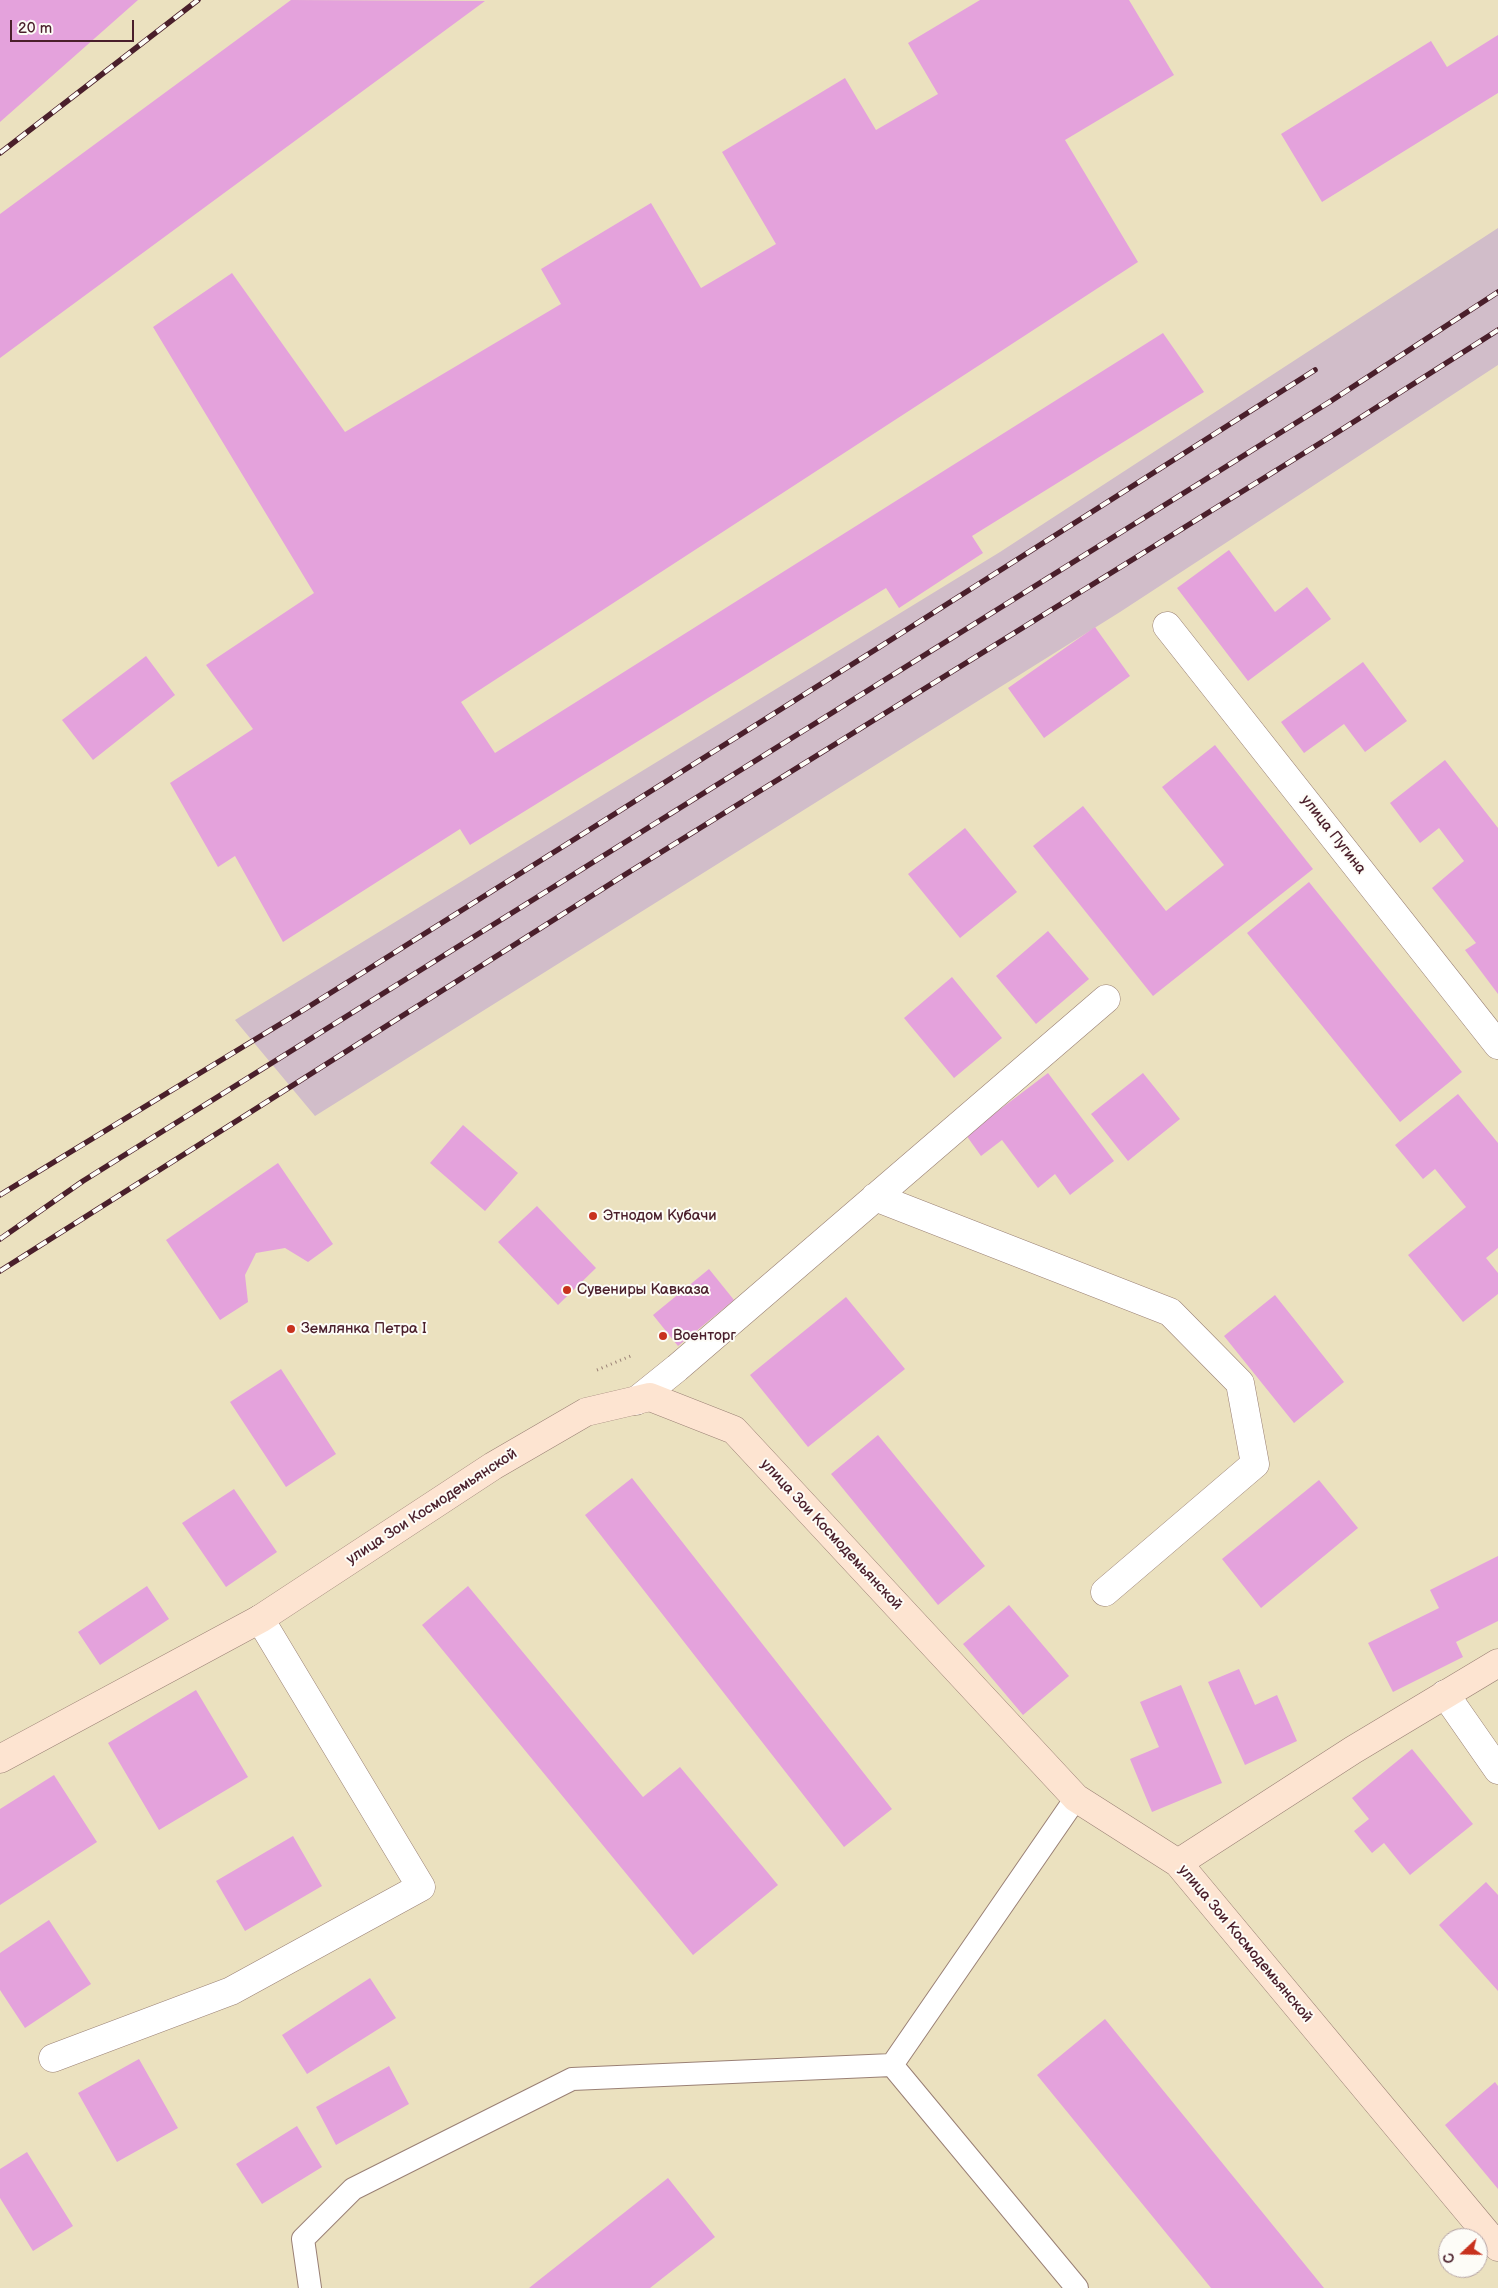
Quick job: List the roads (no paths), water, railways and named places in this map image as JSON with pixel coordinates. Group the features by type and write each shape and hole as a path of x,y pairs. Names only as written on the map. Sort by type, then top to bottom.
{"street":[{"name":"улица Пугина","path":"1167,626 1498,1045"},
{"path":"636,1401 677,1368 1106,999"},
{"path":"875,1197 1170,1312 1240,1383 1255,1464 1105,1592"},
{"name":"улица Зои Космодемьянской","path":"0,1759 260,1619 493,1466 586,1412 650,1398 734,1430 1076,1798 1178,1863 1498,2247"},
{"path":"53,2058 231,1991 422,1887 260,1619"},
{"path":"1178,1863 1353,1750 1498,1663"},
{"path":"1445,1694 1498,1770"}],"lane":[{"path":"892,2065 1076,1798"},
{"path":"310,2288 303,2239 353,2189 572,2079 892,2065"},
{"path":"892,2065 1077,2288"}],"railway":[{"path":"0,153 198,0"},
{"path":"0,1239 83,1181 1331,401 1498,292"},
{"path":"0,1271 626,874 1330,437 1498,330"},
{"path":"0,1195 305,1009 1315,370"}],"place":[{"name":"Этнодом Кубачи","path":"593,1216"},
{"name":"Сувениры Кавказа","path":"567,1290"},
{"name":"Землянка Петра I","path":"291,1329"},
{"name":"Военторг","path":"663,1336"}]}
